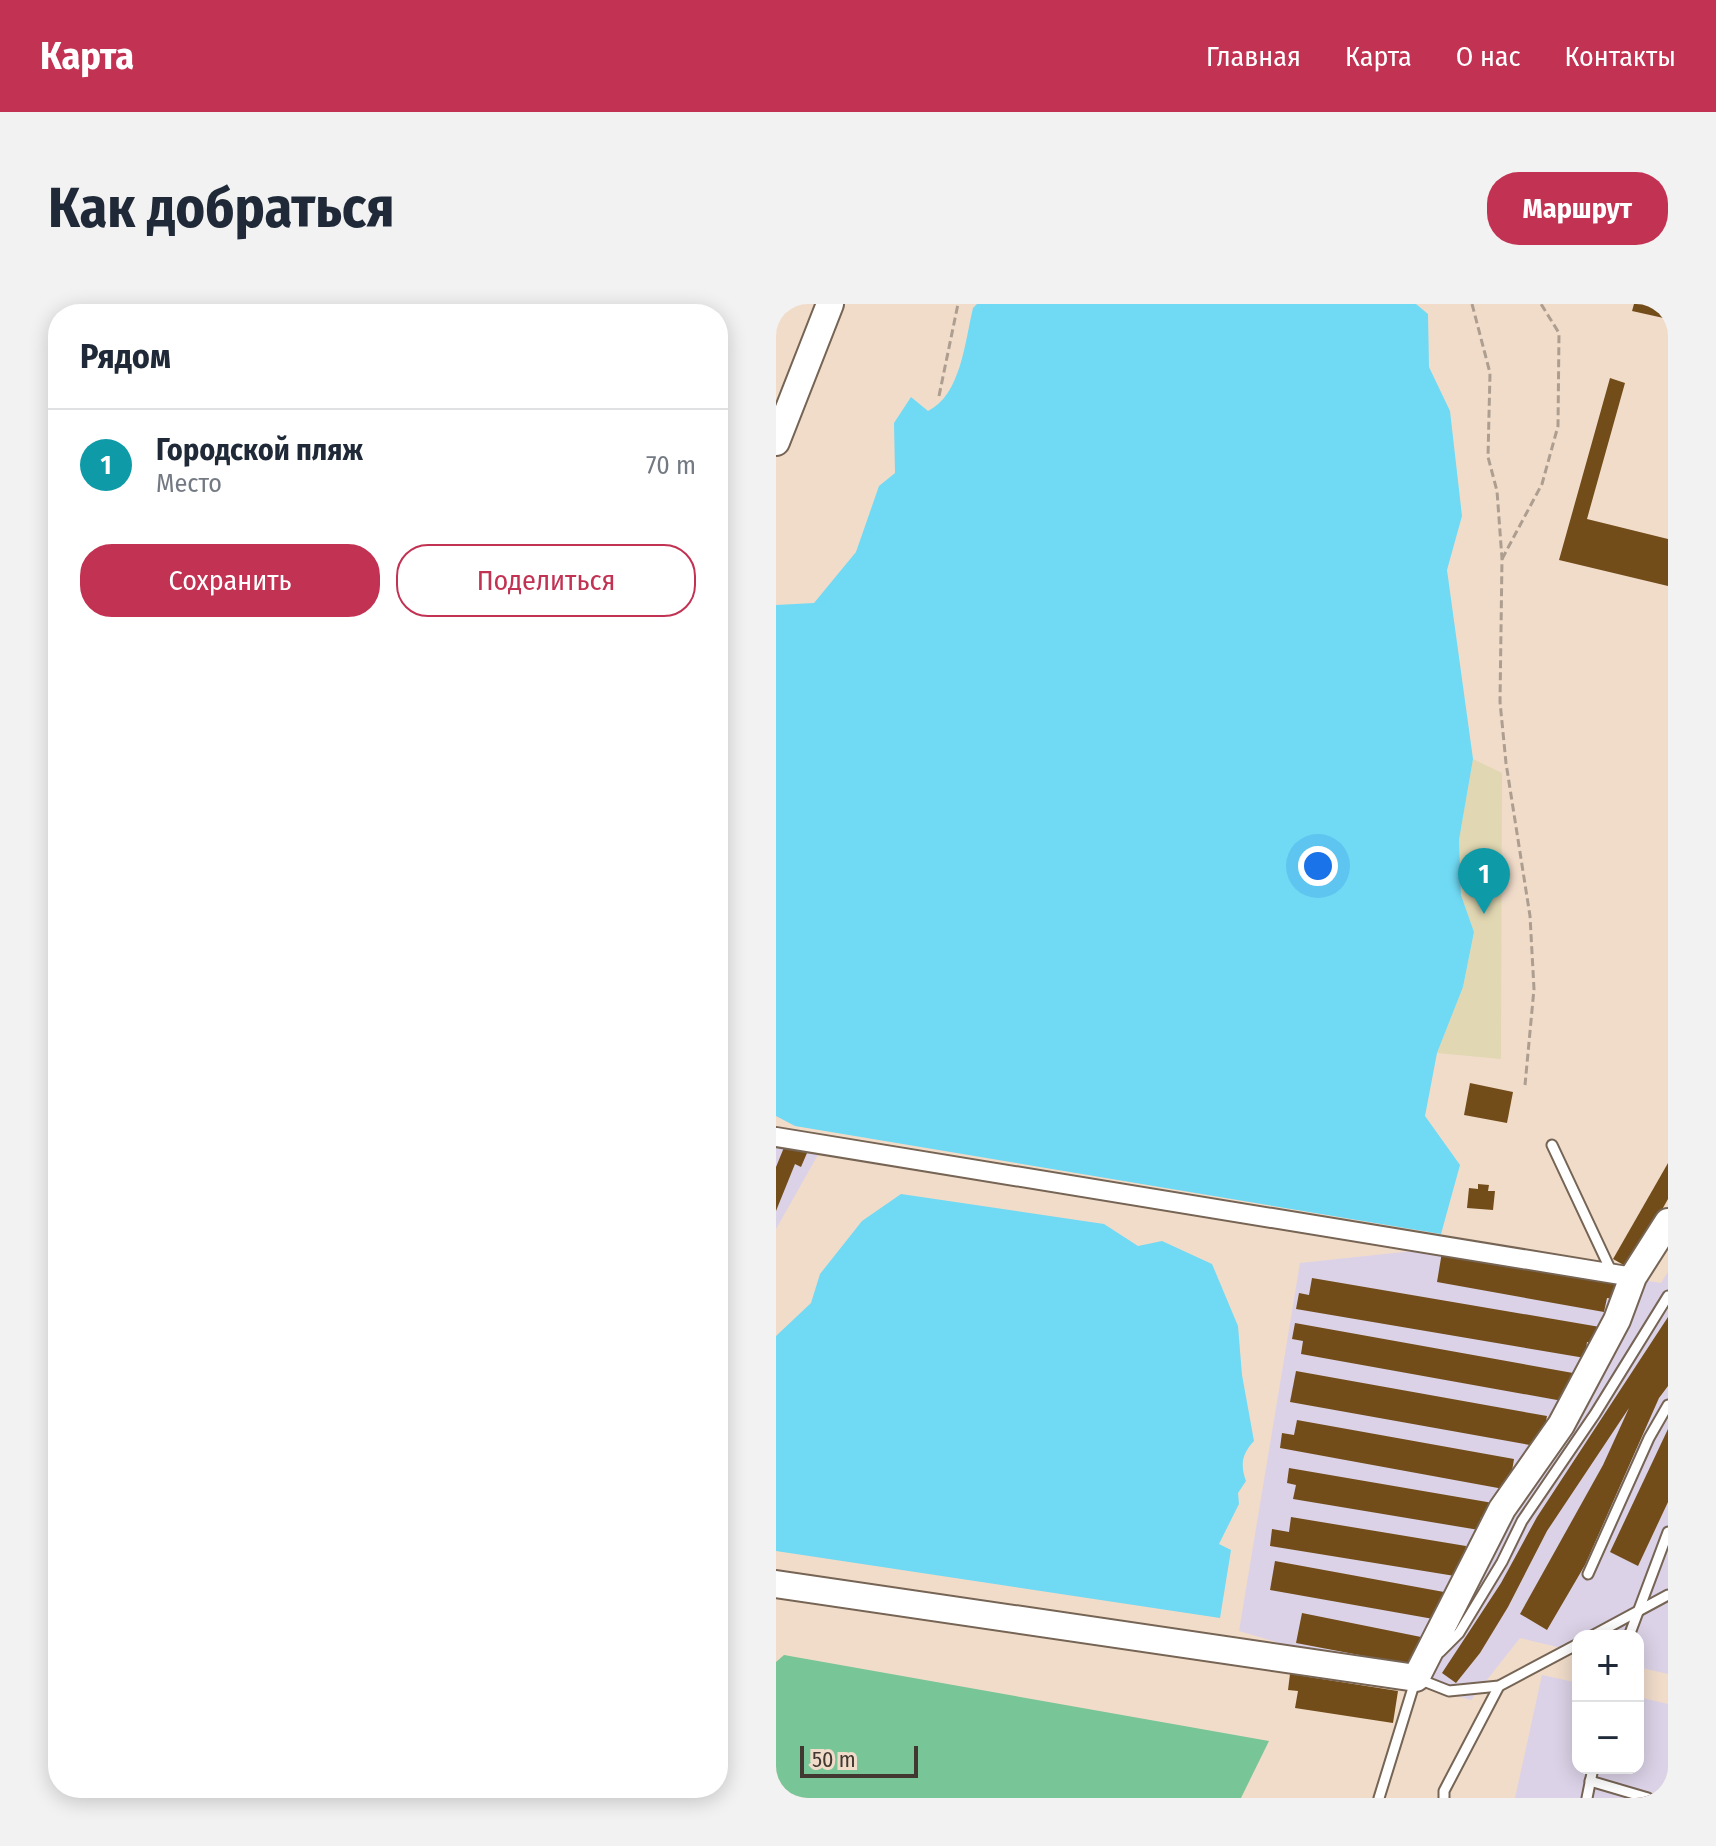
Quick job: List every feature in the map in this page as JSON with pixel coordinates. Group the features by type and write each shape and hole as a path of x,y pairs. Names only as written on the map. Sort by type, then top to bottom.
{"street":[{"path":"776,442 830,304"},
{"path":"776,1137 1623,1275"},
{"path":"776,1584 1416,1678 1502,1509 1561,1425 1617,1320 1623,1275 1668,1222"}],"lane":[{"path":"1552,1145 1623,1275"},
{"path":"1379,1798 1416,1678 1459,1633 1502,1562 1522,1521 1595,1414 1668,1296"},
{"path":"1588,1574 1649,1438 1668,1405"},
{"path":"1631,1630 1668,1532"},
{"path":"1603,1630 1668,1595"},
{"path":"1416,1678 1449,1691 1499,1686 1572,1647"},
{"path":"1444,1798 1444,1791 1499,1686"},
{"path":"1587,1798 1592,1774"},
{"path":"1590,1781 1648,1798"}],"path":[{"path":"939,396 958,304"},
{"path":"1472,304 1490,373 1488,457 1497,491 1502,559 1500,702 1506,763 1530,916 1534,989 1525,1085"},
{"path":"1502,559 1542,484 1558,426 1559,333 1541,304"}],"shaded area":[{"path":"776,1134 819,1153 776,1229"},
{"path":"1441,1248 1661,1283 1668,1272 1668,1674 1644,1668 1644,1630 1572,1630 1572,1651 1520,1638 1471,1700 1239,1631 1300,1263"},
{"path":"1542,1675 1572,1682 1572,1774 1644,1774 1644,1698 1668,1704 1668,1798 1515,1798"}],"green space":[{"path":"784,1655 1269,1741 1241,1798 776,1798 776,1662"}],"sand":[{"path":"1473,759 1502,773 1501,1059 1437,1053 1463,987 1474,932 1461,895 1459,840"}],"water":[{"path":"977,304 1416,304 1428,314 1429,367 1450,411 1462,516 1447,570 1473,759 1459,840 1461,895 1474,932 1463,987 1437,1053 1425,1116 1460,1165 1441,1234 795,1126 776,1116 776,605 814,603 856,552 879,486 895,473 894,423 911,397 928,411 948,393 960,366 973,308"},
{"path":"901,1194 1104,1224 1138,1246 1162,1241 1212,1264 1238,1326 1242,1375 1254,1441 1243,1460 1246,1481 1238,1493 1239,1504 1219,1544 1231,1550 1220,1618 776,1551 776,1336 811,1303 820,1274 862,1221"}],"building":[{"path":"1634,304 1668,304 1668,319 1632,311"},
{"path":"1610,378 1625,383 1587,519 1668,539 1668,586 1559,560"},
{"path":"1470,1083 1513,1092 1507,1123 1464,1115"},
{"path":"785,1145 807,1153 801,1167 795,1164 776,1211 776,1167"},
{"path":"1668,1163 1668,1199 1629,1268 1613,1259"},
{"path":"1478,1184 1489,1185 1488,1191 1495,1191 1493,1210 1467,1208 1469,1188 1478,1189"},
{"path":"1442,1252 1623,1284 1620,1300 1607,1298 1604,1312 1437,1282"},
{"path":"1312,1278 1600,1327 1597,1344 1587,1342 1585,1358 1296,1309 1299,1293 1309,1295"},
{"path":"1668,1317 1668,1386 1659,1398 1585,1565 1547,1630 1520,1614 1603,1465 1629,1408 1547,1531 1480,1653 1456,1683 1442,1673 1501,1583 1537,1517"},
{"path":"1295,1323 1573,1373 1568,1402 1301,1354 1303,1341 1292,1339"},
{"path":"1296,1371 1547,1416 1541,1447 1290,1402"},
{"path":"1297,1420 1514,1459 1509,1490 1280,1448 1282,1433 1294,1435"},
{"path":"1668,1429 1668,1502 1638,1566 1610,1552"},
{"path":"1289,1468 1493,1503 1490,1518 1481,1517 1479,1530 1293,1499 1296,1485 1287,1483"},
{"path":"1291,1517 1466,1546 1461,1577 1270,1546 1272,1529 1289,1532"},
{"path":"1275,1561 1444,1592 1439,1620 1270,1590"},
{"path":"1302,1613 1426,1638 1423,1654 1415,1652 1412,1665 1296,1643"},
{"path":"1290,1674 1398,1691 1393,1723 1295,1708 1298,1691 1288,1690"}],"place":[{"name":"Городской пляж","path":"1484,914"}]}
